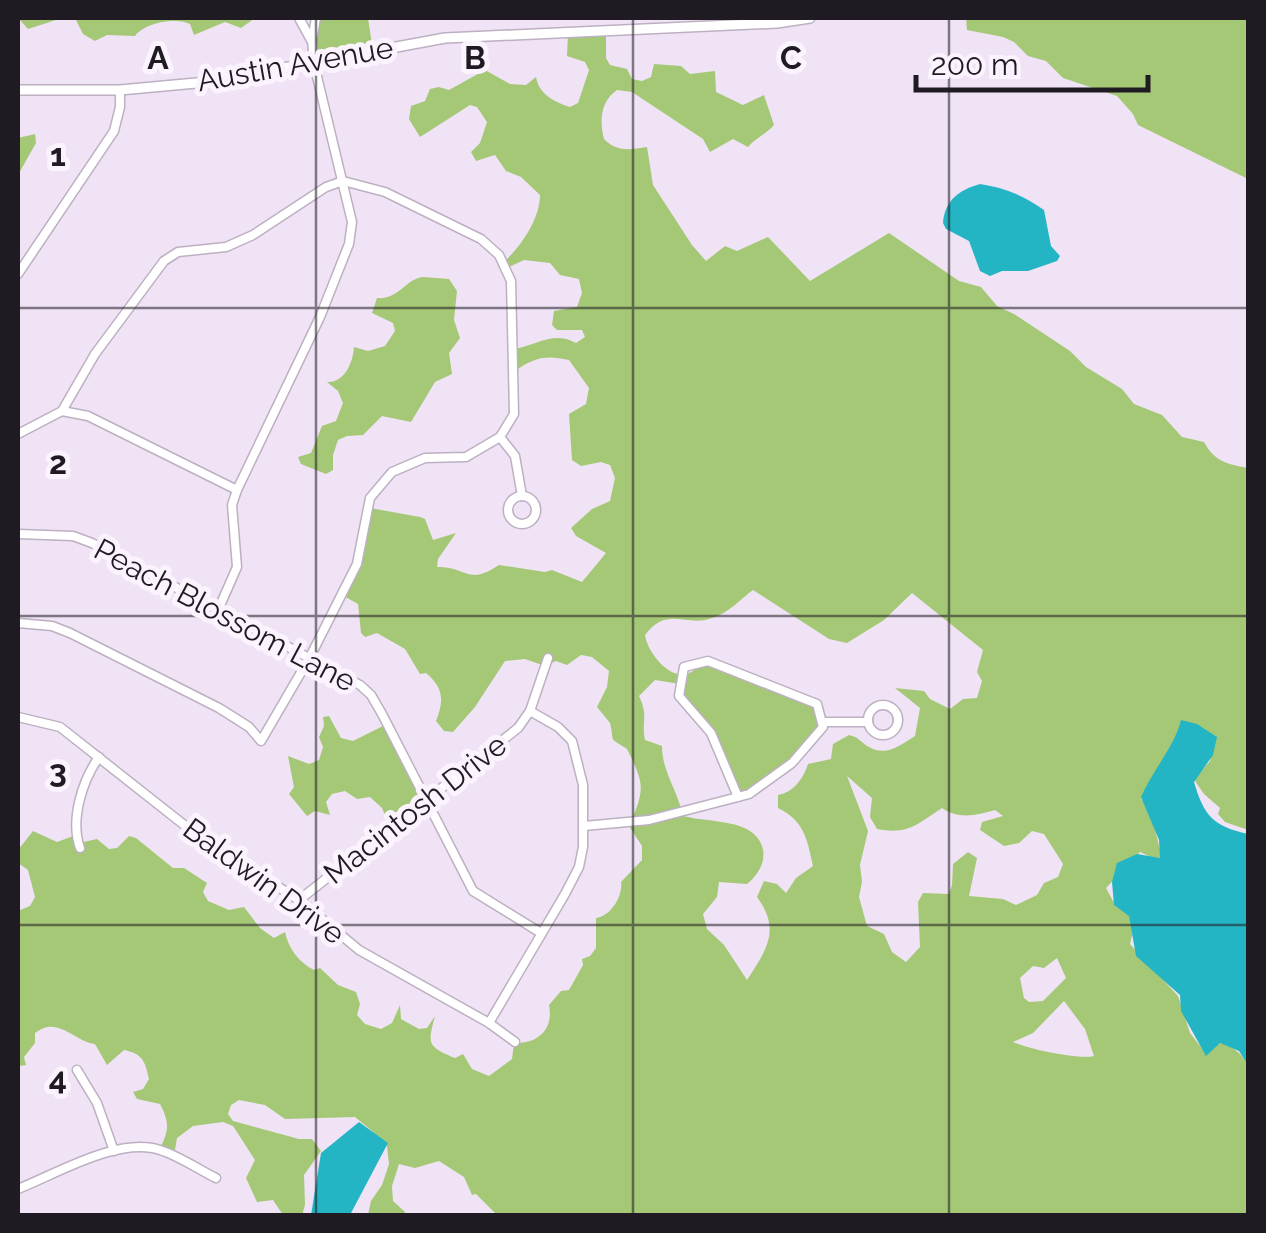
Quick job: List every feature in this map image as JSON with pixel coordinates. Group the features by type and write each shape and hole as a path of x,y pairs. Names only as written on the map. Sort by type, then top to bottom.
{"street":[{"path":"299,18 312,40"},
{"path":"219,608 237,567 232,505 237,490 320,317 349,244 352,222 314,64 312,40 316,18"},
{"name":"Austin Avenue","path":"18,90 120,90 222,80 445,38 777,23 810,18"},
{"path":"18,274 114,131 120,90"},
{"path":"18,434 62,411 94,354 164,261 178,252 226,247 253,236 343,181 431,213 481,239 499,255 511,281 514,414 500,437 466,457 425,458 392,472 370,498 356,564 310,658 261,741 241,721 70,632 34,622 18,623"},
{"path":"62,411 88,416 237,490"},
{"path":"500,437 515,456 522,496"},
{"name":"Peach Blossom Lane","path":"18,534 73,536 219,608 360,685 371,695 473,891 540,933"},
{"name":"Macintosh Drive","path":"299,900 518,728 530,711 548,658"},
{"path":"584,826 636,824 738,797 749,794 792,763 823,726 817,704 708,661 684,668 679,696 711,734 738,797"},
{"path":"490,1024 579,867 583,785 572,741 558,727 530,711"},
{"name":"Baldwin Drive","path":"18,717 60,727 202,839 299,900 360,950 515,1042"},
{"path":"822,722 868,722"},
{"path":"80,848 76,836 84,778 98,757"},
{"path":"77,1070 97,1103 114,1151"},
{"path":"18,1187 114,1151 140,1146 160,1150 216,1178"}],"green space":[{"path":"18,18 255,18 241,28 225,22 194,35 190,24 169,21 145,28 135,36 107,35 95,41 83,34 76,20 56,20 28,29"},
{"path":"317,18 368,18 373,51 315,64"},
{"path":"966,18 1248,18 1248,179 1138,125 1117,96 1063,78 1046,61 1028,56 1003,37 967,30"},
{"path":"606,33 606,58 610,65 627,69 632,79 642,81 651,77 654,64 681,66 690,74 715,71 716,92 743,105 764,95 774,125 748,147 733,139 710,152 703,139 632,92 617,90 605,105 604,139 624,149 647,147 653,185 706,261 725,246 737,251 768,237 810,281 889,233 959,281 981,287 997,306 1070,351 1086,367 1122,389 1134,404 1162,415 1182,437 1204,442 1222,461 1248,468 1248,830 1225,822 1218,814 1220,808 1195,781 1210,761 1213,747 1185,727 1141,799 1156,813 1153,822 1162,857 1155,859 1140,852 1106,888 1113,901 1136,919 1130,944 1178,996 1190,1033 1204,1051 1221,1043 1237,1051 1248,1065 1248,1215 497,1215 476,1194 472,1195 464,1177 439,1161 415,1168 399,1164 392,1186 393,1201 404,1215 368,1215 389,1164 387,1146 372,1131 355,1117 285,1119 265,1105 239,1100 231,1105 228,1114 233,1121 312,1139 321,1151 304,1175 302,1215 283,1215 273,1200 257,1202 246,1178 255,1160 233,1126 223,1122 193,1126 177,1138 175,1150 169,1155 159,1150 167,1122 160,1104 137,1099 133,1092 143,1089 149,1079 139,1056 124,1050 107,1065 95,1044 51,1027 35,1033 35,1043 24,1057 26,1065 18,1066 18,911 30,906 35,897 28,870 18,863 18,850 33,831 57,842 76,835 79,843 97,839 109,849 117,848 129,836 136,838 173,868 184,868 207,883 203,892 208,901 229,910 244,907 260,928 274,938 285,932 291,949 303,963 314,970 320,968 338,985 356,992 360,1004 357,1015 365,1024 381,1029 392,1023 400,1005 401,1019 419,1029 427,1028 435,1016 431,1038 434,1047 455,1058 463,1054 472,1069 489,1076 512,1059 514,1043 530,1041 542,1033 549,1021 549,1005 561,991 569,990 583,965 582,959 596,948 596,918 615,904 621,882 642,860 642,846 629,826 640,795 640,779 627,749 613,739 610,723 597,707 607,687 609,671 592,657 581,655 567,665 556,661 545,666 525,659 505,661 475,707 453,732 444,731 436,721 441,701 436,684 426,673 420,674 405,649 377,633 365,637 361,633 358,604 340,594 358,554 370,508 425,519 433,540 456,533 438,559 437,567 468,574 480,574 499,565 552,570 582,582 606,553 576,536 571,528 592,509 610,501 615,478 610,465 601,462 581,466 572,460 569,414 586,404 589,388 569,360 541,358 515,371 515,349 553,338 576,343 585,337 582,330 557,330 552,325 554,311 577,307 582,293 579,279 560,275 550,263 524,260 507,268 505,261 533,222 540,195 521,177 506,171 495,155 476,161 471,152 480,143 487,122 477,107 470,105 420,137 409,119 411,106 425,101 430,89 449,90 485,70 510,84 526,85 536,77 540,88 553,100 570,107 578,103 589,70 585,62 567,56 568,34","holes":["753,590 829,639 847,643 884,620 912,593 983,650 977,672 982,681 977,698 963,699 950,709 930,699 924,691 895,688 920,708 915,736 893,749 881,751 849,735 833,744 831,759 808,764 797,784 778,795 778,808 803,831 813,866 796,878 786,893 777,884 764,881 757,897 768,920 769,939 747,980 724,945 707,929 703,914 717,897 719,882 747,884 756,875 763,848 753,833 744,828 683,816 662,746 645,740 644,709 639,696 655,680 680,684 686,709 711,733 734,795 761,784 799,757 820,720 808,701 718,667 702,664 687,674 673,672 654,656 647,641 645,635 662,621 703,620 728,610","847,776 872,798 870,817 877,829 905,829 942,808 961,815 995,810 1003,816 982,822 980,830 1004,846 1019,843 1032,831 1044,834 1063,864 1058,877 1044,883 1037,895 1016,905 1003,899 969,896 977,858 968,852 953,864 949,894 923,893 918,902 920,947 906,962 892,952 884,934 867,926 859,897 860,865 868,831","1057,958 1066,978 1043,1001 1029,1002 1024,998 1020,978 1033,966 1044,968","1064,1001 1085,1029 1094,1056 1054,1053 1013,1042 1033,1033"]},
{"path":"35,134 36,143 18,175 18,138"},
{"path":"423,277 449,279 457,291 454,320 460,338 449,353 452,374 435,382 411,422 382,416 363,435 338,440 333,470 326,474 301,464 298,457 311,453 322,426 336,421 343,403 338,391 327,382 343,375 354,347 368,351 385,346 395,331 393,323 372,313 377,298 391,296"},
{"path":"329,716 341,738 353,741 387,724 426,801 390,827 382,808 370,797 357,799 345,791 332,794 326,802 330,815 315,811 307,816 289,794 294,787 288,756 309,764 319,760 323,717"}],"water":[{"path":"980,184 1014,193 1044,210 1051,246 1060,256 1057,261 1028,271 1002,271 990,276 980,271 969,241 946,229 943,223 954,197"},
{"path":"1181,720 1197,724 1217,737 1213,755 1194,782 1206,811 1218,823 1248,834 1248,1065 1239,1051 1220,1043 1206,1056 1181,1011 1180,995 1136,956 1129,916 1114,905 1112,882 1117,863 1137,854 1160,858 1159,840 1141,797"},
{"path":"359,1122 388,1143 350,1215 311,1215 321,1153"}]}
